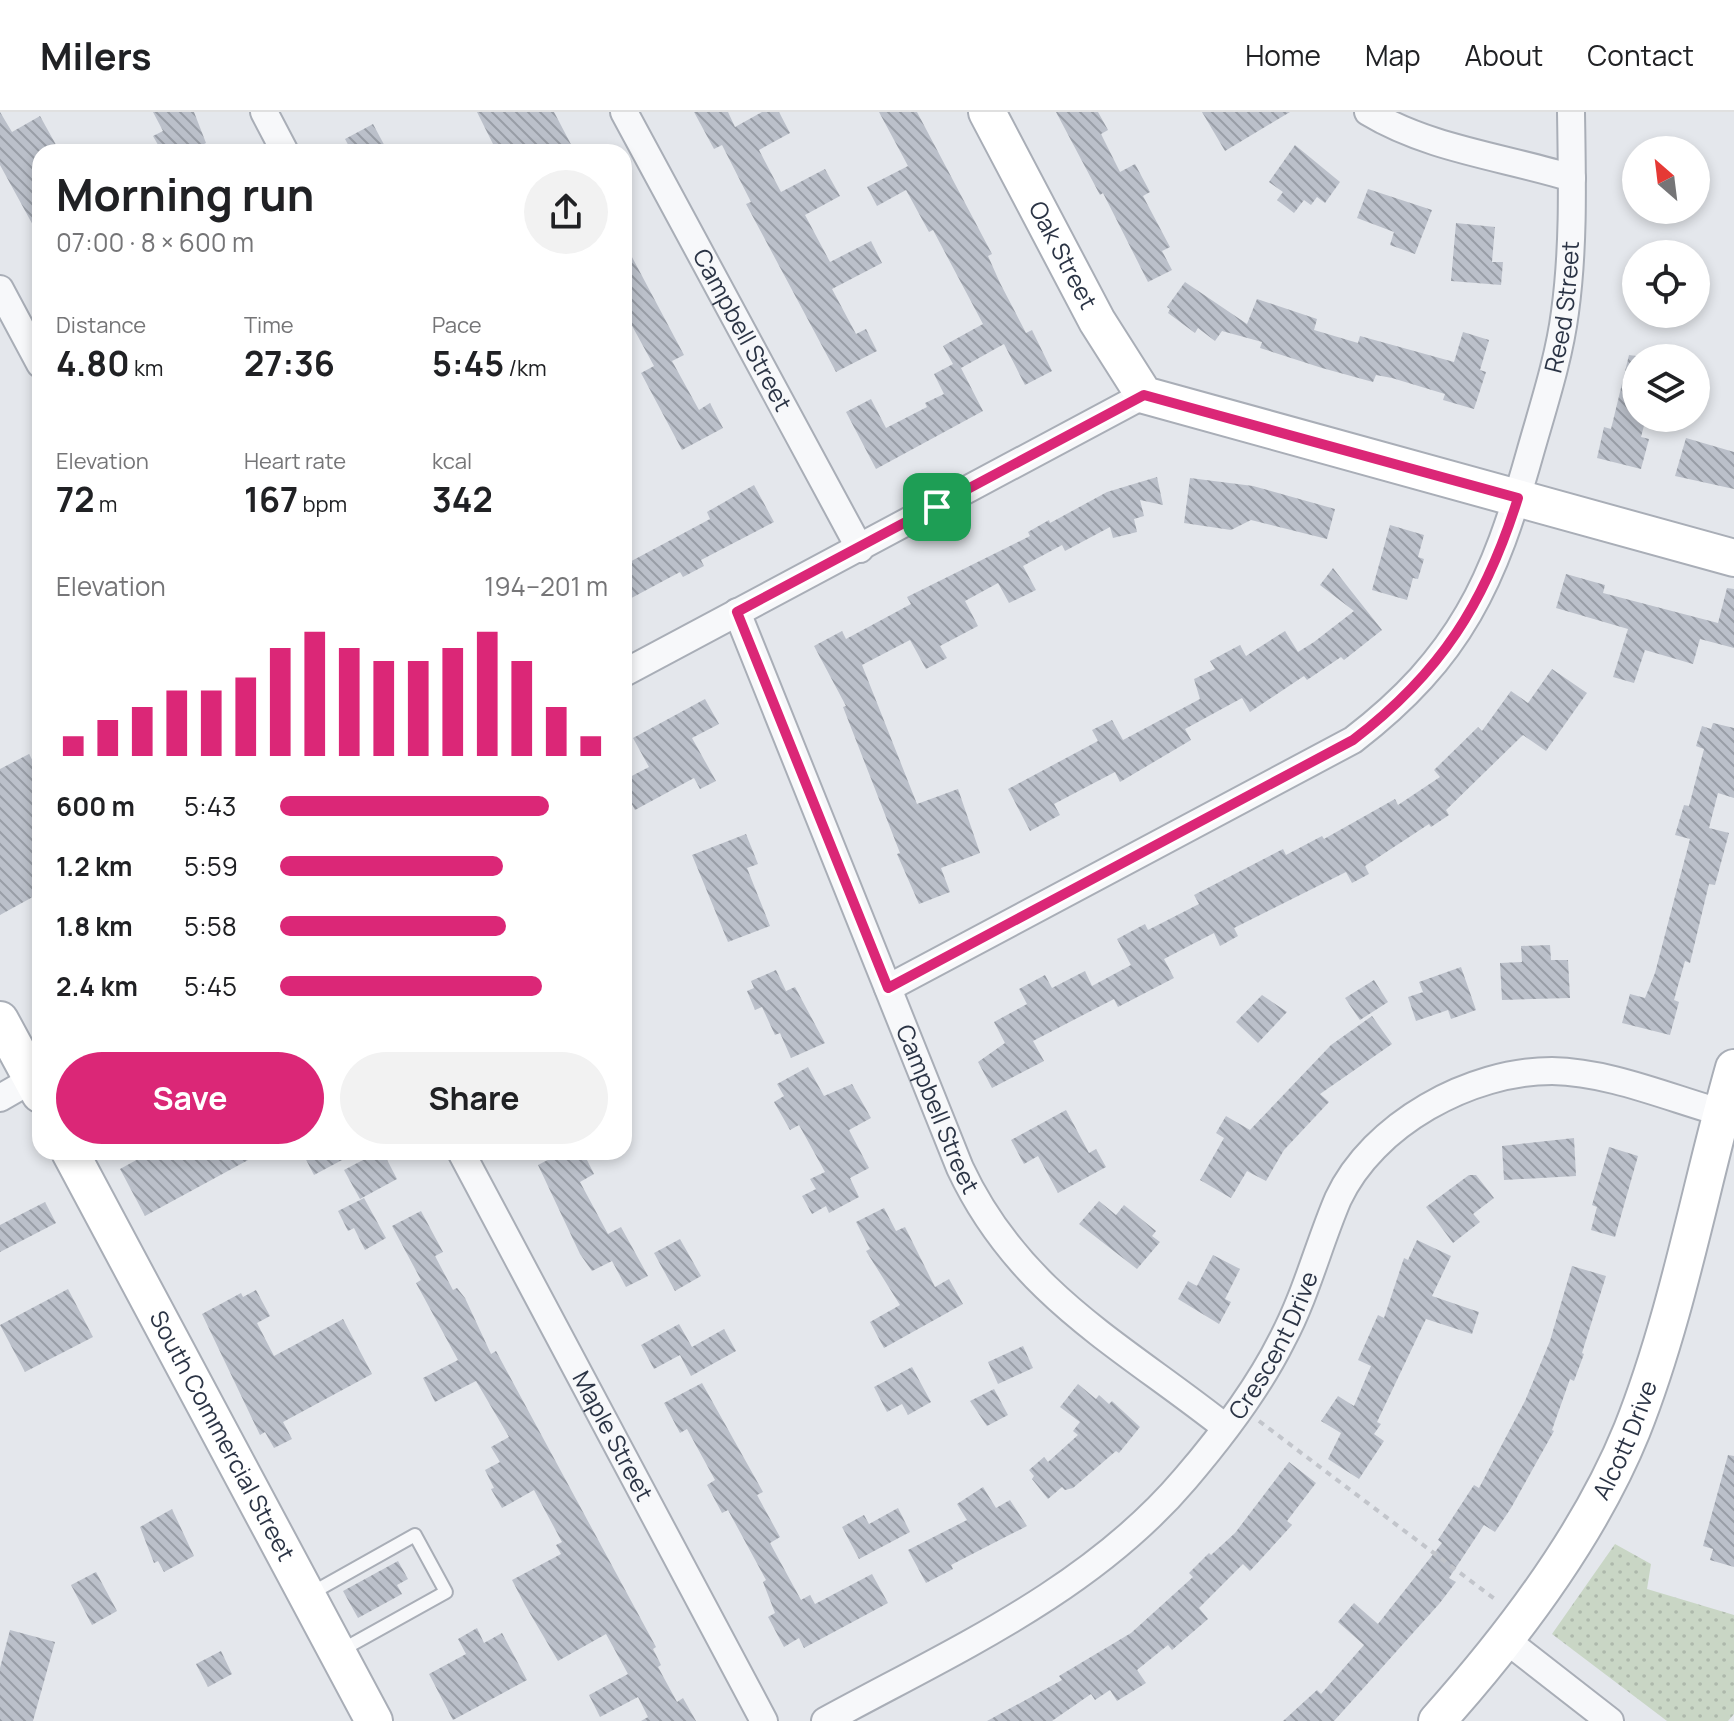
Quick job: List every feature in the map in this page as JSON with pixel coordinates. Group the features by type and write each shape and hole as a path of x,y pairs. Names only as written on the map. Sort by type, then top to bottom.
{"street":[{"path":"264,112 281,144"},
{"name":"Campbell Street","path":"624,112 860,549"},
{"name":"Oak Street","path":"987,112 1097,321 1144,395"},
{"path":"1368,112 1393,128 1421,138 1572,178"},
{"name":"Reed Street","path":"888,988 1319,760 1385,716 1426,675 1466,622 1501,550 1518,498 1565,313 1572,178 1571,112"},
{"path":"0,289 32,349"},
{"path":"632,669 1144,395 1734,558"},
{"name":"Campbell Street","path":"737,612 974,1198 1012,1255 1067,1308 1225,1427"},
{"path":"0,1020 32,1074"},
{"name":"Alcott Drive","path":"1437,1721 1506,1640 1557,1569 1631,1431 1657,1356 1728,1114 1734,1068"},
{"name":"Crescent Drive","path":"825,1721 1062,1589 1135,1530 1184,1480 1225,1427 1282,1340 1339,1198 1353,1174 1382,1139 1431,1106 1505,1077 1554,1071 1604,1079 1728,1114"},
{"path":"0,1098 32,1085"},
{"name":"South Commercial Street","path":"74,1160 374,1721"},
{"name":"Maple Street","path":"465,1160 764,1721"},
{"path":"1506,1640 1610,1721"}],"lane":[{"path":"307,1596 415,1535 446,1592 337,1653"}],"path":[{"path":"1253,1416 1496,1600"}],"green space":[{"path":"1615,1544 1651,1564 1647,1589 1734,1615 1734,1714 1728,1721 1667,1721 1552,1634"}],"building":[{"path":"0,112 12,132 40,116 56,144 32,144 32,223 0,165"},
{"path":"153,112 194,112 206,143 158,144 153,136 163,131"},
{"path":"477,112 554,112 571,144 493,144"},
{"path":"694,112 728,112 735,127 762,112 779,112 790,133 759,150 781,192 825,169 840,196 805,215 830,262 871,241 882,263 832,289 856,334 866,329 877,351 836,372 746,204 751,202 722,145 714,149"},
{"path":"879,112 917,112 992,254 988,256 1026,333 1032,330 1052,371 1025,385 1004,344 961,368 983,411 876,469 846,412 871,399 886,428 927,407 925,403 944,394 934,374 953,364 943,346 983,324 933,230 929,232 906,190 877,206 867,187 908,166"},
{"path":"1056,112 1098,112 1108,130 1101,134 1120,172 1135,164 1150,192 1143,196 1170,247 1162,251 1172,270 1148,282 1103,193 1100,195"},
{"path":"1202,112 1290,112 1225,151"},
{"path":"373,124 384,144 348,144 345,139"},
{"path":"1295,145 1340,182 1325,203 1317,197 1311,205 1304,200 1294,213 1277,200 1283,192 1269,182"},
{"path":"1368,189 1432,210 1415,254 1390,245 1394,232 1357,218"},
{"path":"1456,223 1495,227 1492,262 1503,262 1501,285 1451,281"},
{"path":"632,257 684,355 672,361 699,410 710,403 723,428 682,450 641,373 654,366 632,326"},
{"path":"1185,282 1247,324 1257,299 1317,319 1314,330 1358,343 1360,336 1454,362 1463,332 1489,340 1480,370 1486,372 1474,409 1443,400 1445,394 1392,378 1376,375 1373,382 1322,368 1260,348 1262,342 1222,331 1215,341 1198,328 1195,333 1168,313 1170,309 1167,307"},
{"path":"1622,384 1622,432 1642,432 1641,437 1649,439 1641,469 1597,458 1604,427 1611,429"},
{"path":"1686,438 1734,452 1734,489 1675,476"},
{"path":"1157,477 1163,505 1140,500 1144,516 1134,519 1137,532 1113,538 1110,527 1065,551 1062,545 1023,566 1036,590 1009,603 998,583 965,601 978,626 940,646 947,658 926,669 910,640 862,665 917,804 958,789 980,853 941,868 950,892 919,904 897,854 900,853 843,707 846,706 814,646 842,631 846,639 911,604 907,597 1030,536 1028,532 1049,520 1050,523 1107,492"},
{"path":"1190,478 1253,486 1335,509 1327,539 1251,520 1231,530 1184,523"},
{"path":"754,485 774,522 701,560 704,566 683,577 680,572 632,598 632,561 710,519 707,512"},
{"path":"1390,525 1424,535 1418,557 1424,559 1418,579 1413,578 1407,600 1372,590"},
{"path":"1333,568 1382,630 1344,660 1341,657 1307,680 1304,676 1250,712 1242,698 1185,729 1191,740 1120,782 1115,772 1054,804 1060,815 1030,831 1008,789 1098,741 1092,730 1112,720 1123,740 1200,699 1194,679 1215,669 1210,661 1240,645 1246,656 1285,631 1298,652 1354,611 1320,585"},
{"path":"1566,574 1605,585 1603,593 1718,623 1727,588 1734,589 1734,648 1700,639 1693,664 1645,650 1634,683 1613,677 1628,629 1556,608"},
{"path":"1552,669 1587,693 1546,751 1523,735 1446,810 1449,815 1431,827 1429,824 1365,866 1369,874 1352,883 1346,872 1234,928 1238,936 1220,946 1214,933 1164,959 1174,978 1118,1007 1114,999 1033,1041 1044,1061 992,1088 978,1062 1005,1043 994,1022 1027,1004 1019,989 1045,975 1052,988 1085,971 1092,986 1131,965 1117,939 1145,924 1148,930 1199,904 1194,895 1283,849 1286,855 1322,836 1324,839 1395,799 1398,805 1440,777 1434,770 1478,727 1482,731 1511,691 1528,703"},
{"path":"705,699 719,724 692,738 716,781 700,789 694,778 635,810 632,805 632,776 649,767 633,738"},
{"path":"1713,723 1734,728 1734,798 1718,793 1709,828 1729,833 1715,885 1709,884 1690,963 1685,961 1674,1000 1679,1002 1670,1035 1622,1023 1630,994 1645,998 1655,973 1690,839 1675,835 1684,805 1689,806 1704,749 1696,746 1702,726 1711,729"},
{"path":"29,754 32,759 32,897 0,915 0,769"},
{"path":"746,834 758,864 747,868 770,926 728,942 692,855"},
{"path":"1550,945 1551,960 1568,960 1570,998 1502,1000 1500,963 1522,962 1521,946"},
{"path":"1461,967 1476,1010 1451,1019 1448,1010 1416,1021 1408,997 1423,992 1419,982"},
{"path":"776,970 786,991 795,987 825,1043 791,1058 780,1033 775,1035 762,1007 755,1010 747,991 754,988 751,981"},
{"path":"1374,980 1388,1002 1360,1020 1345,998"},
{"path":"1262,995 1287,1012 1258,1043 1236,1022"},
{"path":"1372,1016 1392,1044 1320,1094 1329,1102 1284,1150 1266,1181 1247,1171 1231,1198 1200,1180 1224,1138 1216,1133 1226,1116 1250,1130 1331,1045"},
{"path":"808,1067 824,1096 852,1084 871,1118 849,1130 869,1168 850,1178 859,1197 829,1213 826,1206 812,1214 802,1196 816,1189 810,1179 825,1172 799,1125 790,1130 774,1102 784,1096 777,1084"},
{"path":"1066,1110 1089,1153 1096,1149 1106,1167 1058,1193 1038,1156 1024,1164 1011,1140"},
{"path":"1574,1138 1576,1176 1504,1180 1502,1146"},
{"path":"1609,1147 1638,1156 1615,1237 1591,1230 1597,1207 1592,1205"},
{"path":"136,1160 248,1160 145,1216 120,1169"},
{"path":"306,1160 342,1160 314,1175"},
{"path":"363,1160 387,1160 397,1179 360,1199 344,1170"},
{"path":"548,1160 587,1160 594,1174 580,1182 608,1234 621,1227 648,1276 626,1287 612,1261 592,1271 580,1254 538,1165"},
{"path":"1469,1175 1476,1175 1494,1198 1473,1214 1480,1222 1453,1243 1426,1207"},
{"path":"364,1198 386,1238 365,1250 354,1228 348,1231 338,1211"},
{"path":"1099,1201 1116,1215 1124,1205 1156,1231 1152,1236 1160,1242 1137,1269 1079,1224"},
{"path":"45,1202 56,1223 0,1252 0,1225"},
{"path":"884,1208 896,1231 905,1227 935,1287 949,1279 963,1304 884,1348 870,1322 900,1305 866,1251 870,1249 856,1222"},
{"path":"421,1211 443,1252 435,1256 453,1290 457,1288 465,1298 491,1354 496,1351 656,1647 653,1649 661,1665 658,1667 677,1702 683,1698 696,1721 641,1721 648,1717 638,1697 600,1717 589,1695 628,1674 606,1634 558,1661 525,1605 512,1580 561,1554 556,1545 562,1542 534,1490 502,1508 491,1489 494,1488 485,1470 500,1462 491,1447 509,1437 476,1381 435,1402 423,1378 458,1360 416,1283 421,1280 392,1226"},
{"path":"680,1239 701,1276 675,1291 654,1253"},
{"path":"1417,1240 1451,1256 1432,1296 1479,1312 1472,1334 1426,1319 1377,1422 1381,1424 1374,1434 1384,1441 1359,1479 1328,1459 1341,1433 1321,1421 1338,1396 1354,1406 1371,1366 1358,1360 1378,1315 1384,1318 1404,1258 1408,1260"},
{"path":"1213,1255 1240,1269 1225,1299 1231,1302 1219,1324 1178,1299 1188,1281 1197,1286"},
{"path":"1572,1266 1606,1276 1584,1354 1574,1381 1570,1379 1554,1431 1511,1508 1495,1532 1484,1525 1449,1578 1456,1582 1334,1721 1283,1721 1317,1690 1321,1694 1364,1645 1338,1622 1354,1603 1378,1624 1442,1543 1438,1540 1474,1485 1479,1488 1525,1401 1550,1341"},
{"path":"68,1289 93,1337 25,1372 0,1325"},
{"path":"256,1290 270,1316 257,1323 274,1356 343,1319 372,1374 283,1422 292,1439 274,1448 265,1432 260,1435 202,1314 241,1293 243,1297"},
{"path":"679,1324 692,1347 724,1329 736,1351 691,1376 680,1355 654,1369 641,1345"},
{"path":"1023,1346 1033,1368 998,1384 988,1362"},
{"path":"912,1367 931,1402 908,1415 902,1404 887,1412 874,1387"},
{"path":"702,1383 763,1492 757,1495 780,1537 770,1543 801,1600 810,1595 815,1604 872,1574 888,1603 804,1648 799,1638 784,1647 768,1617 775,1613 763,1582 766,1580 728,1510 722,1513 707,1485 715,1480 687,1429 680,1433 664,1403"},
{"path":"1078,1384 1096,1399 1099,1395 1109,1404 1112,1401 1140,1427 1119,1453 1116,1451 1073,1488 1065,1490 1062,1487 1048,1499 1032,1479 1034,1476 1029,1470 1044,1457 1048,1462 1078,1435 1073,1431 1080,1422 1060,1407"},
{"path":"994,1389 1008,1415 987,1426 970,1401"},
{"path":"1728,1455 1734,1456 1734,1567 1710,1560 1713,1549 1703,1546"},
{"path":"1289,1462 1316,1483 1287,1521 1292,1525 1250,1571 1243,1564 1199,1608 1208,1619 1172,1650 1168,1645 1137,1670 1146,1683 1117,1701 1110,1690 1095,1700 1091,1694 1052,1721 987,1721 1062,1680 1059,1676 1131,1633 1193,1577 1189,1573 1209,1553 1211,1555 1235,1533"},
{"path":"983,1487 996,1508 1010,1500 1027,1526 951,1565 953,1569 926,1583 908,1550 967,1520 957,1504"},
{"path":"898,1508 910,1532 859,1559 842,1527 864,1515 869,1524"},
{"path":"172,1509 194,1556 164,1572 158,1561 154,1563 140,1527"},
{"path":"398,1561 408,1579 397,1585 402,1594 358,1618 343,1591"},
{"path":"96,1572 117,1611 92,1625 71,1585"},
{"path":"477,1628 484,1643 502,1633 527,1680 453,1720 429,1674 466,1654 458,1639"},
{"path":"10,1630 55,1642 33,1721 0,1721 0,1668"},
{"path":"221,1651 232,1674 208,1687 196,1664"}],"route":[{"path":"1144,395 1518,498 1501,550 1466,622 1444,655 1385,716 1319,760 888,988 737,612 937,507 1144,395"}]}
